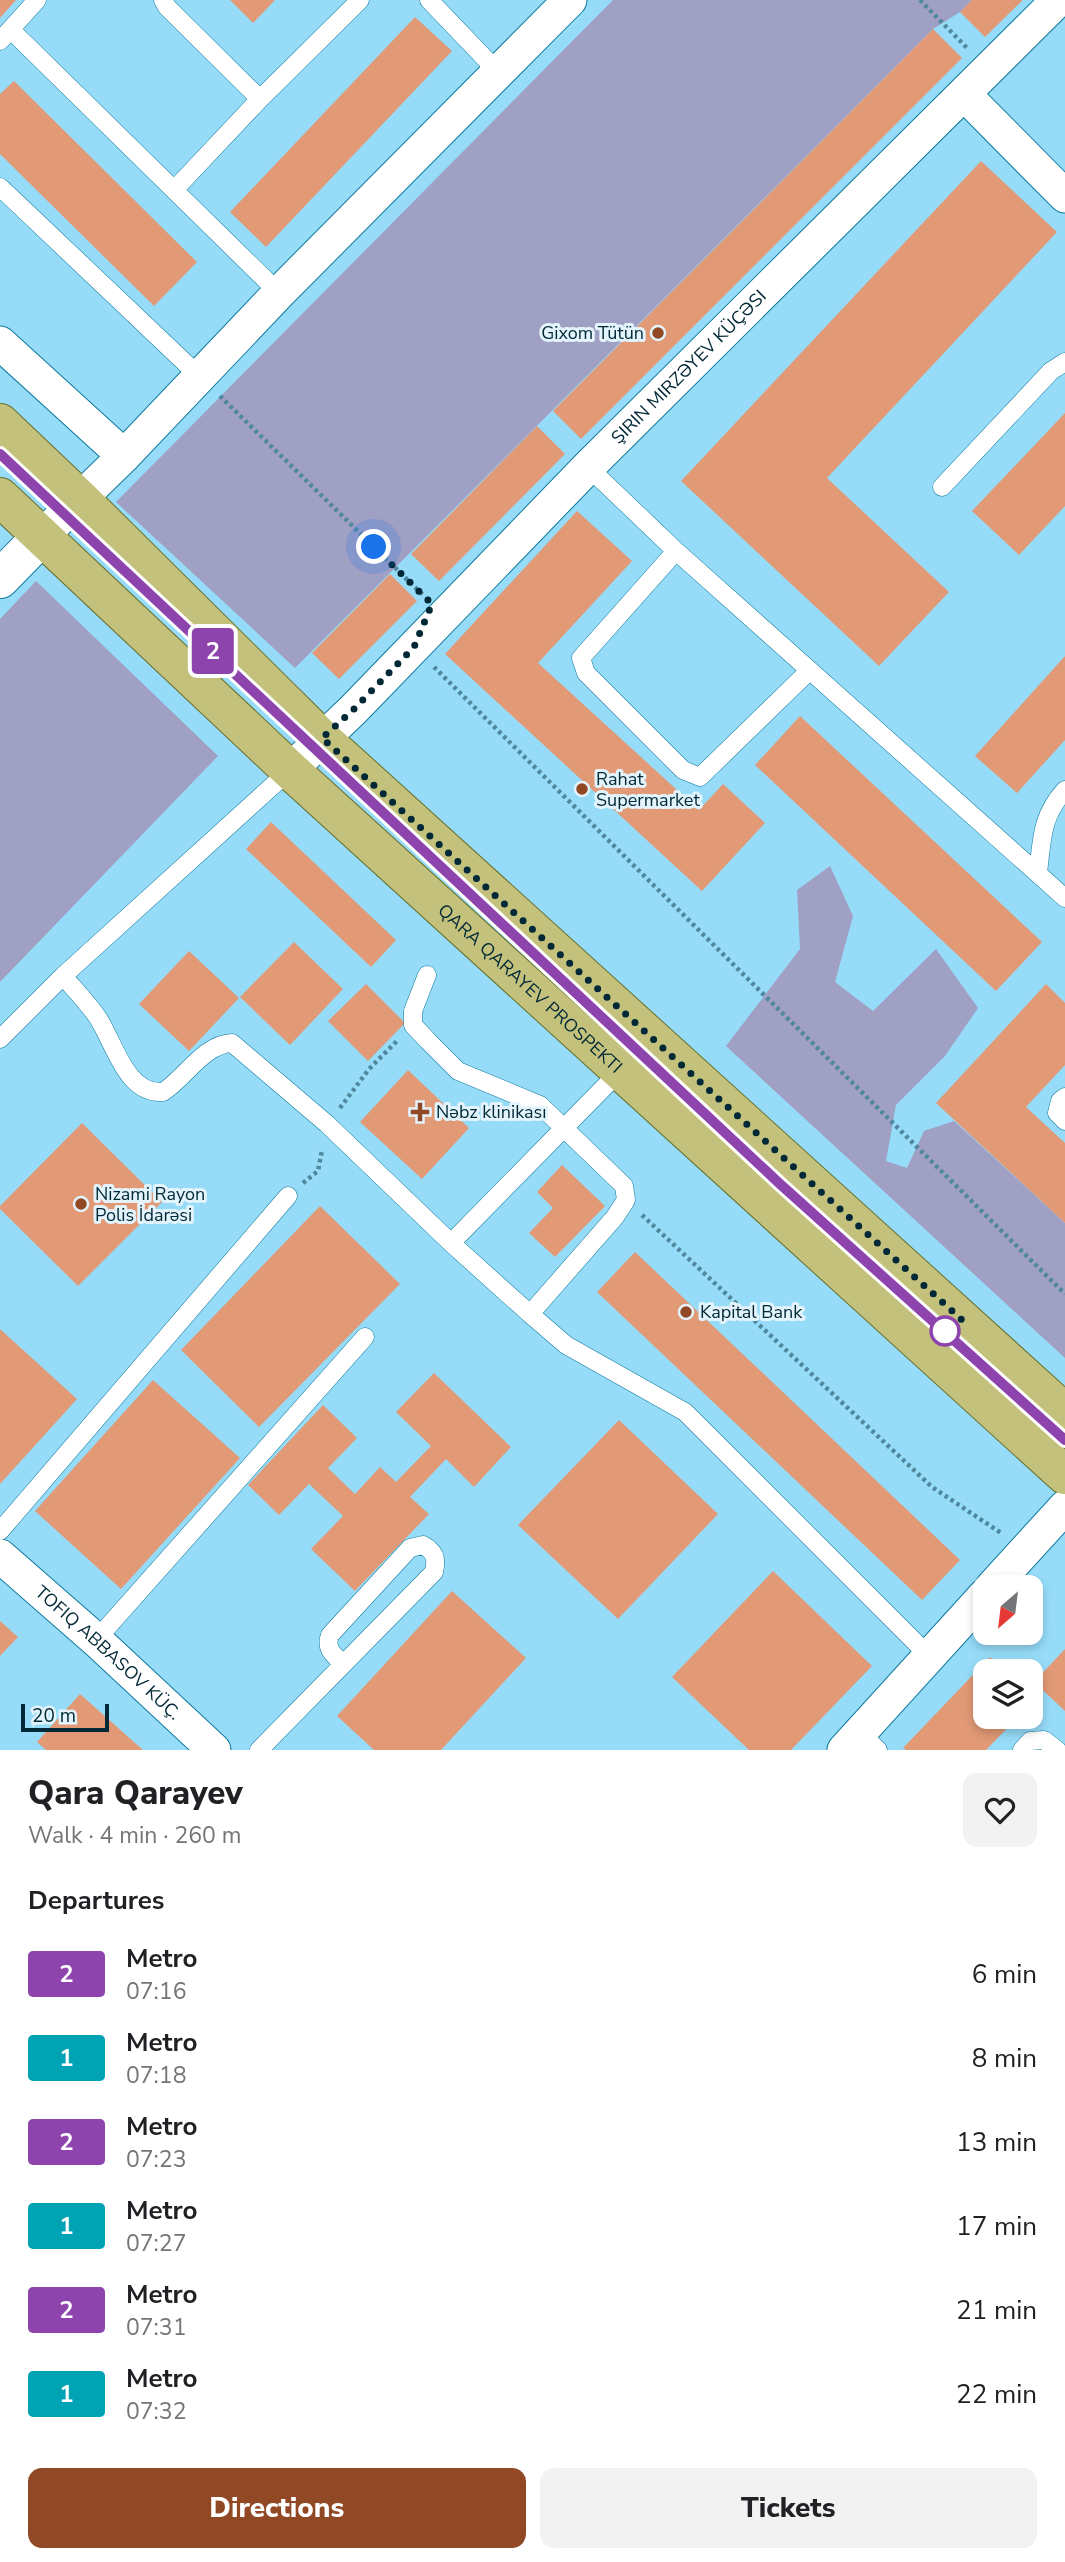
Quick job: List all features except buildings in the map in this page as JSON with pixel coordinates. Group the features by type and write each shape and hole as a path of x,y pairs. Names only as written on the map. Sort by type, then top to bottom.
{"main road":[{"path":"0,423 81,499 322,738 1065,1413"},
{"name":"QARA QARAYEV PROSPEKTI","path":"0,497 290,770 1065,1475"}],"street":[{"path":"0,579 124,456 497,71 570,0"},
{"name":"ŞIRIN MIRZƏYEV KÜÇƏSI","path":"290,770 353,710 587,467 1058,0"},
{"path":"964,94 1065,196"},
{"path":"0,343 124,456"},
{"path":"1003,1575 1065,1507"},
{"name":"TOFIQ ABBASOV KÜÇ.","path":"0,1556 96,1640 214,1750"},
{"path":"860,1744 929,1656 973,1608"}],"lane":[{"path":"37,0 5,35 175,189 279,293"},
{"path":"163,0 260,99"},
{"path":"175,189 260,99 360,0"},
{"path":"429,0 497,71"},
{"path":"0,187 200,376"},
{"path":"942,487 1051,371 1065,362"},
{"path":"587,467 809,671 1065,898"},
{"path":"676,551 581,658 586,673 683,770 701,777 809,671"},
{"path":"0,1039 63,976 290,770"},
{"path":"1038,873 1044,824 1053,803 1065,790"},
{"path":"427,975 413,1011 414,1025 421,1033 458,1071 540,1105 624,1185 626,1200 615,1217 530,1314"},
{"path":"63,976 99,1019 135,1083 155,1093 163,1092 212,1050 225,1043 232,1043 327,1124 451,1243 566,1345 685,1412 929,1656"},
{"path":"451,1243 621,1070"},
{"path":"1065,1097 1060,1101 1057,1113 1065,1121"},
{"path":"0,1531 288,1196"},
{"path":"96,1640 365,1337"},
{"path":"258,1750 434,1572 437,1560 433,1551 423,1545 410,1548 330,1635 327,1643 330,1651 343,1664"},
{"path":"1022,1750 1030,1741 1044,1740 1057,1750"}],"path":[{"path":"920,0 988,70"},
{"path":"200,376 432,604 414,647 1065,1294"},
{"path":"626,1200 932,1487 984,1523 1028,1548"}],"shaded area":[{"path":"613,0 972,0 960,12 933,29 295,668 116,502"},
{"path":"36,581 218,756 0,982 0,619"},
{"path":"830,866 853,916 835,982 873,1011 936,949 978,1008 945,1056 896,1105 886,1161 907,1168 924,1131 954,1121 1065,1223 1065,1358 726,1046 800,949 797,890"}],"metro line":[{"name":"2","path":"0,454 780,1184 1065,1440"}],"place":[{"name":"Gixom Tütün","path":"658,333"},
{"name":"Rahat Supermarket","path":"582,789"},
{"name":"Nəbz klinikası","path":"420,1112"},
{"name":"Nizami Rayon Polis İdarəsi","path":"81,1204"},
{"name":"Kapital Bank","path":"686,1312"}],"route":[{"path":"374,547 432,604 414,647 322,738 962,1320 945,1331"}]}
